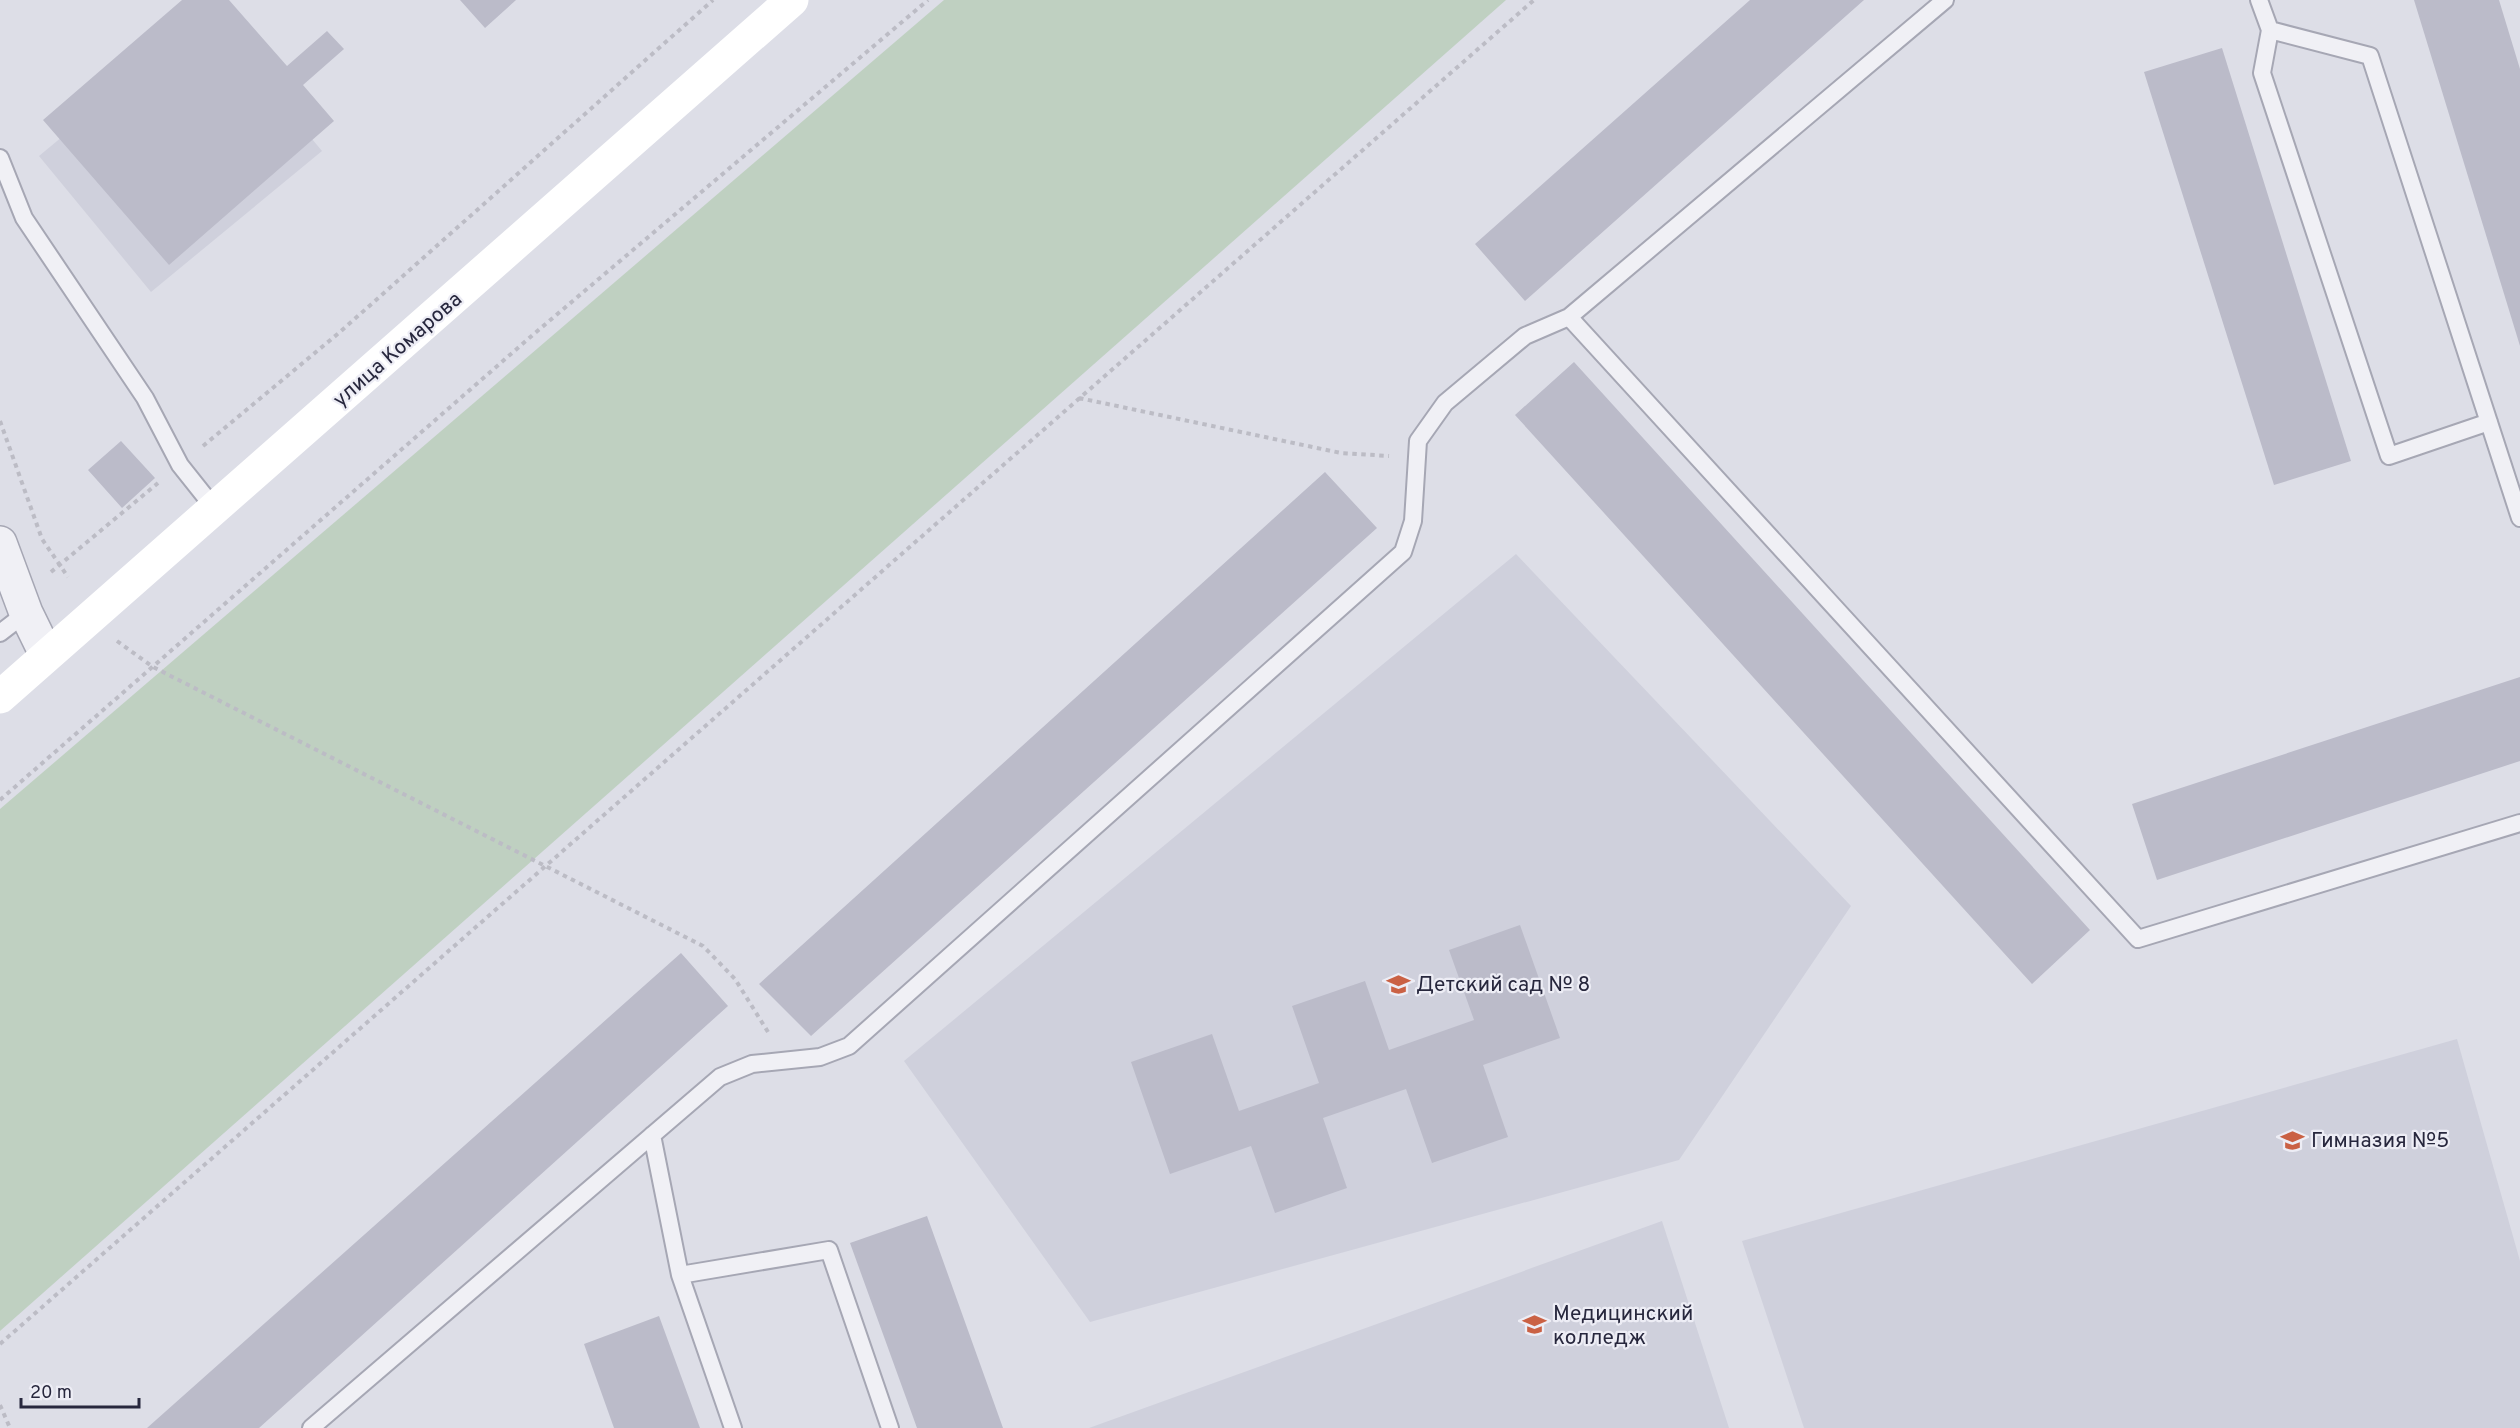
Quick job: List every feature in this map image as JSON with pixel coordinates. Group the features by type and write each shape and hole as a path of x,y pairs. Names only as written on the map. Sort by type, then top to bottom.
{"main road":[{"name":"улица Комарова","path":"0,697 46,654 215,509 792,0"}],"street":[{"path":"0,543 26,613 46,654"}],"lane":[{"path":"311,1428 720,1077 752,1064 820,1057 849,1046 1403,552 1413,521 1418,441 1445,403 1525,336 1569,317 1945,0"},
{"path":"2259,0 2270,30 2262,73 2389,456 2489,422"},
{"path":"2270,30 2370,56 2520,518"},
{"path":"0,158 24,218 145,398 180,465 215,509"},
{"path":"1569,317 2138,939 2520,824"},
{"path":"0,633 26,613"},
{"path":"652,1135 680,1275 733,1428"},
{"path":"680,1275 829,1250 890,1428"}],"path":[{"path":"51,573 340,332 713,0"},
{"path":"0,800 544,325 928,0"},
{"path":"0,1344 1534,0"},
{"path":"1079,398 1341,453 1417,458"},
{"path":"0,421 42,539 68,577"},
{"path":"117,641 153,667 703,946 735,979 787,1061"},
{"path":"0,1405 10,1428"}],"shaded area":[{"path":"209,15 322,151 151,292 39,156"},
{"name":"Детский сад № 8","path":"1516,554 1851,906 1679,1160 1090,1322 904,1061"},
{"name":"Гимназия №5","path":"2457,1039 2520,1261 2520,1428 1804,1428 1742,1241"},
{"name":"Медицинский колледж","path":"1662,1221 1729,1428 1089,1428"}],"green space":[{"path":"944,0 1506,0 0,1331 0,809"}],"building":[{"path":"182,0 229,0 287,66 327,31 344,49 303,85 334,121 169,265 43,120"},
{"path":"460,0 516,0 485,28"},
{"path":"1750,0 1864,0 1525,301 1475,244"},
{"path":"2414,0 2499,0 2520,69 2520,346"},
{"path":"2222,48 2351,461 2274,485 2144,72"},
{"path":"1574,362 2090,930 2032,984 1515,415"},
{"path":"121,441 155,478 122,508 88,470"},
{"path":"1325,472 1377,528 811,1036 759,984"},
{"path":"2520,677 2520,761 2157,880 2132,804"},
{"path":"1520,925 1560,1038 1483,1065 1508,1137 1432,1163 1406,1089 1323,1118 1347,1188 1275,1213 1251,1146 1170,1174 1131,1062 1212,1034 1239,1111 1319,1083 1292,1006 1365,981 1389,1050 1474,1020 1449,950"},
{"path":"681,953 728,1006 259,1428 147,1428"},
{"path":"927,1216 1003,1428 917,1428 850,1243"},
{"path":"659,1316 700,1428 614,1428 584,1344"}],"place":[{"name":"Детский сад № 8","path":"1398,984"},
{"name":"Гимназия №5","path":"2293,1140"},
{"name":"Медицинский колледж","path":"1535,1325"}]}
